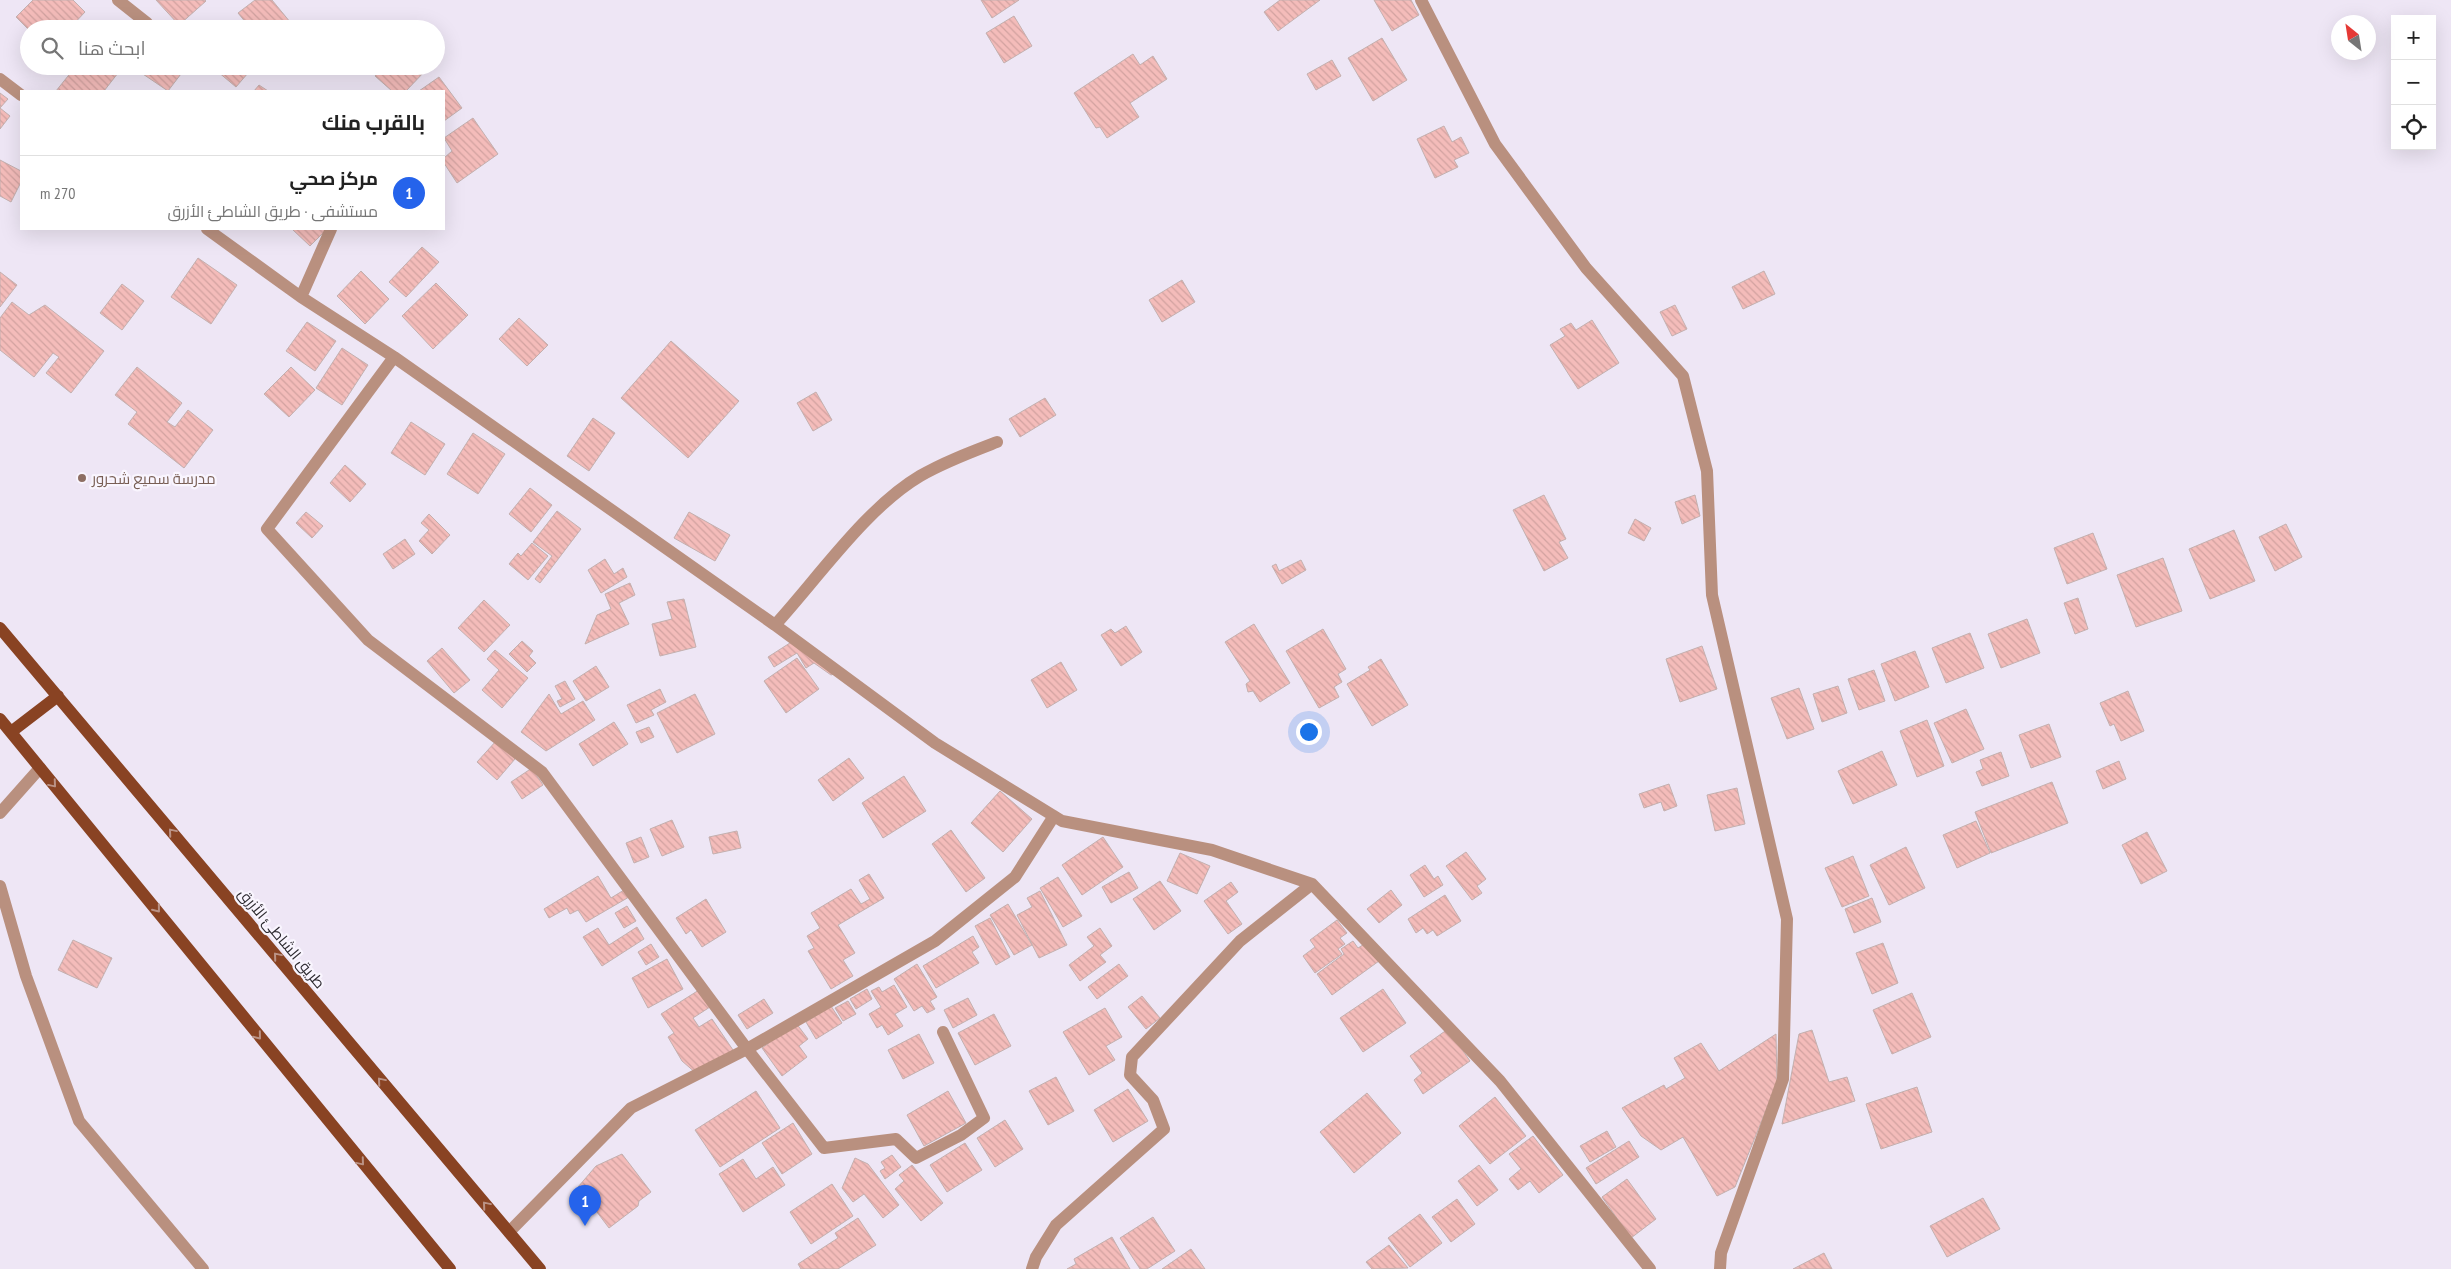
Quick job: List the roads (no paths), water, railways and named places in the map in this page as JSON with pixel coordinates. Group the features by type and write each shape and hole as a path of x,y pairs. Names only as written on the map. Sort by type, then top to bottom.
{"main road":[{"name":"طريق الشاطئ الأزرق","path":"0,628 540,1269"},
{"path":"11,732 58,696"},
{"path":"0,719 450,1269"}],"street":[{"path":"118,0 143,20"},
{"path":"1421,0 1495,144 1586,268 1683,376 1707,471 1712,595 1787,919 1783,1079 1721,1253 1720,1269"},
{"path":"0,79 20,94"},
{"path":"208,230 301,297 394,357 775,625 935,743 1062,821 1212,850 1312,884 1500,1081 1650,1269"},
{"path":"301,297 331,230"},
{"path":"394,357 267,529 368,640 542,772 747,1049 824,1148 896,1139 916,1158 961,1135 984,1118 943,1032"},
{"path":"775,625 862,525 889,498 919,476 946,462 997,442"},
{"path":"0,813 40,768"},
{"path":"509,1232 631,1108 747,1049 935,941 1015,877 1054,816"},
{"path":"1032,1269 1036,1257 1056,1225 1164,1129 1153,1100 1130,1075 1132,1057 1240,941 1312,884"},
{"path":"0,886 26,976 79,1121 203,1269"}],"place":[{"name":"مدرسة سميع شحرور","path":"82,478"},
{"name":"مركز صحي","path":"585,1226"}]}
